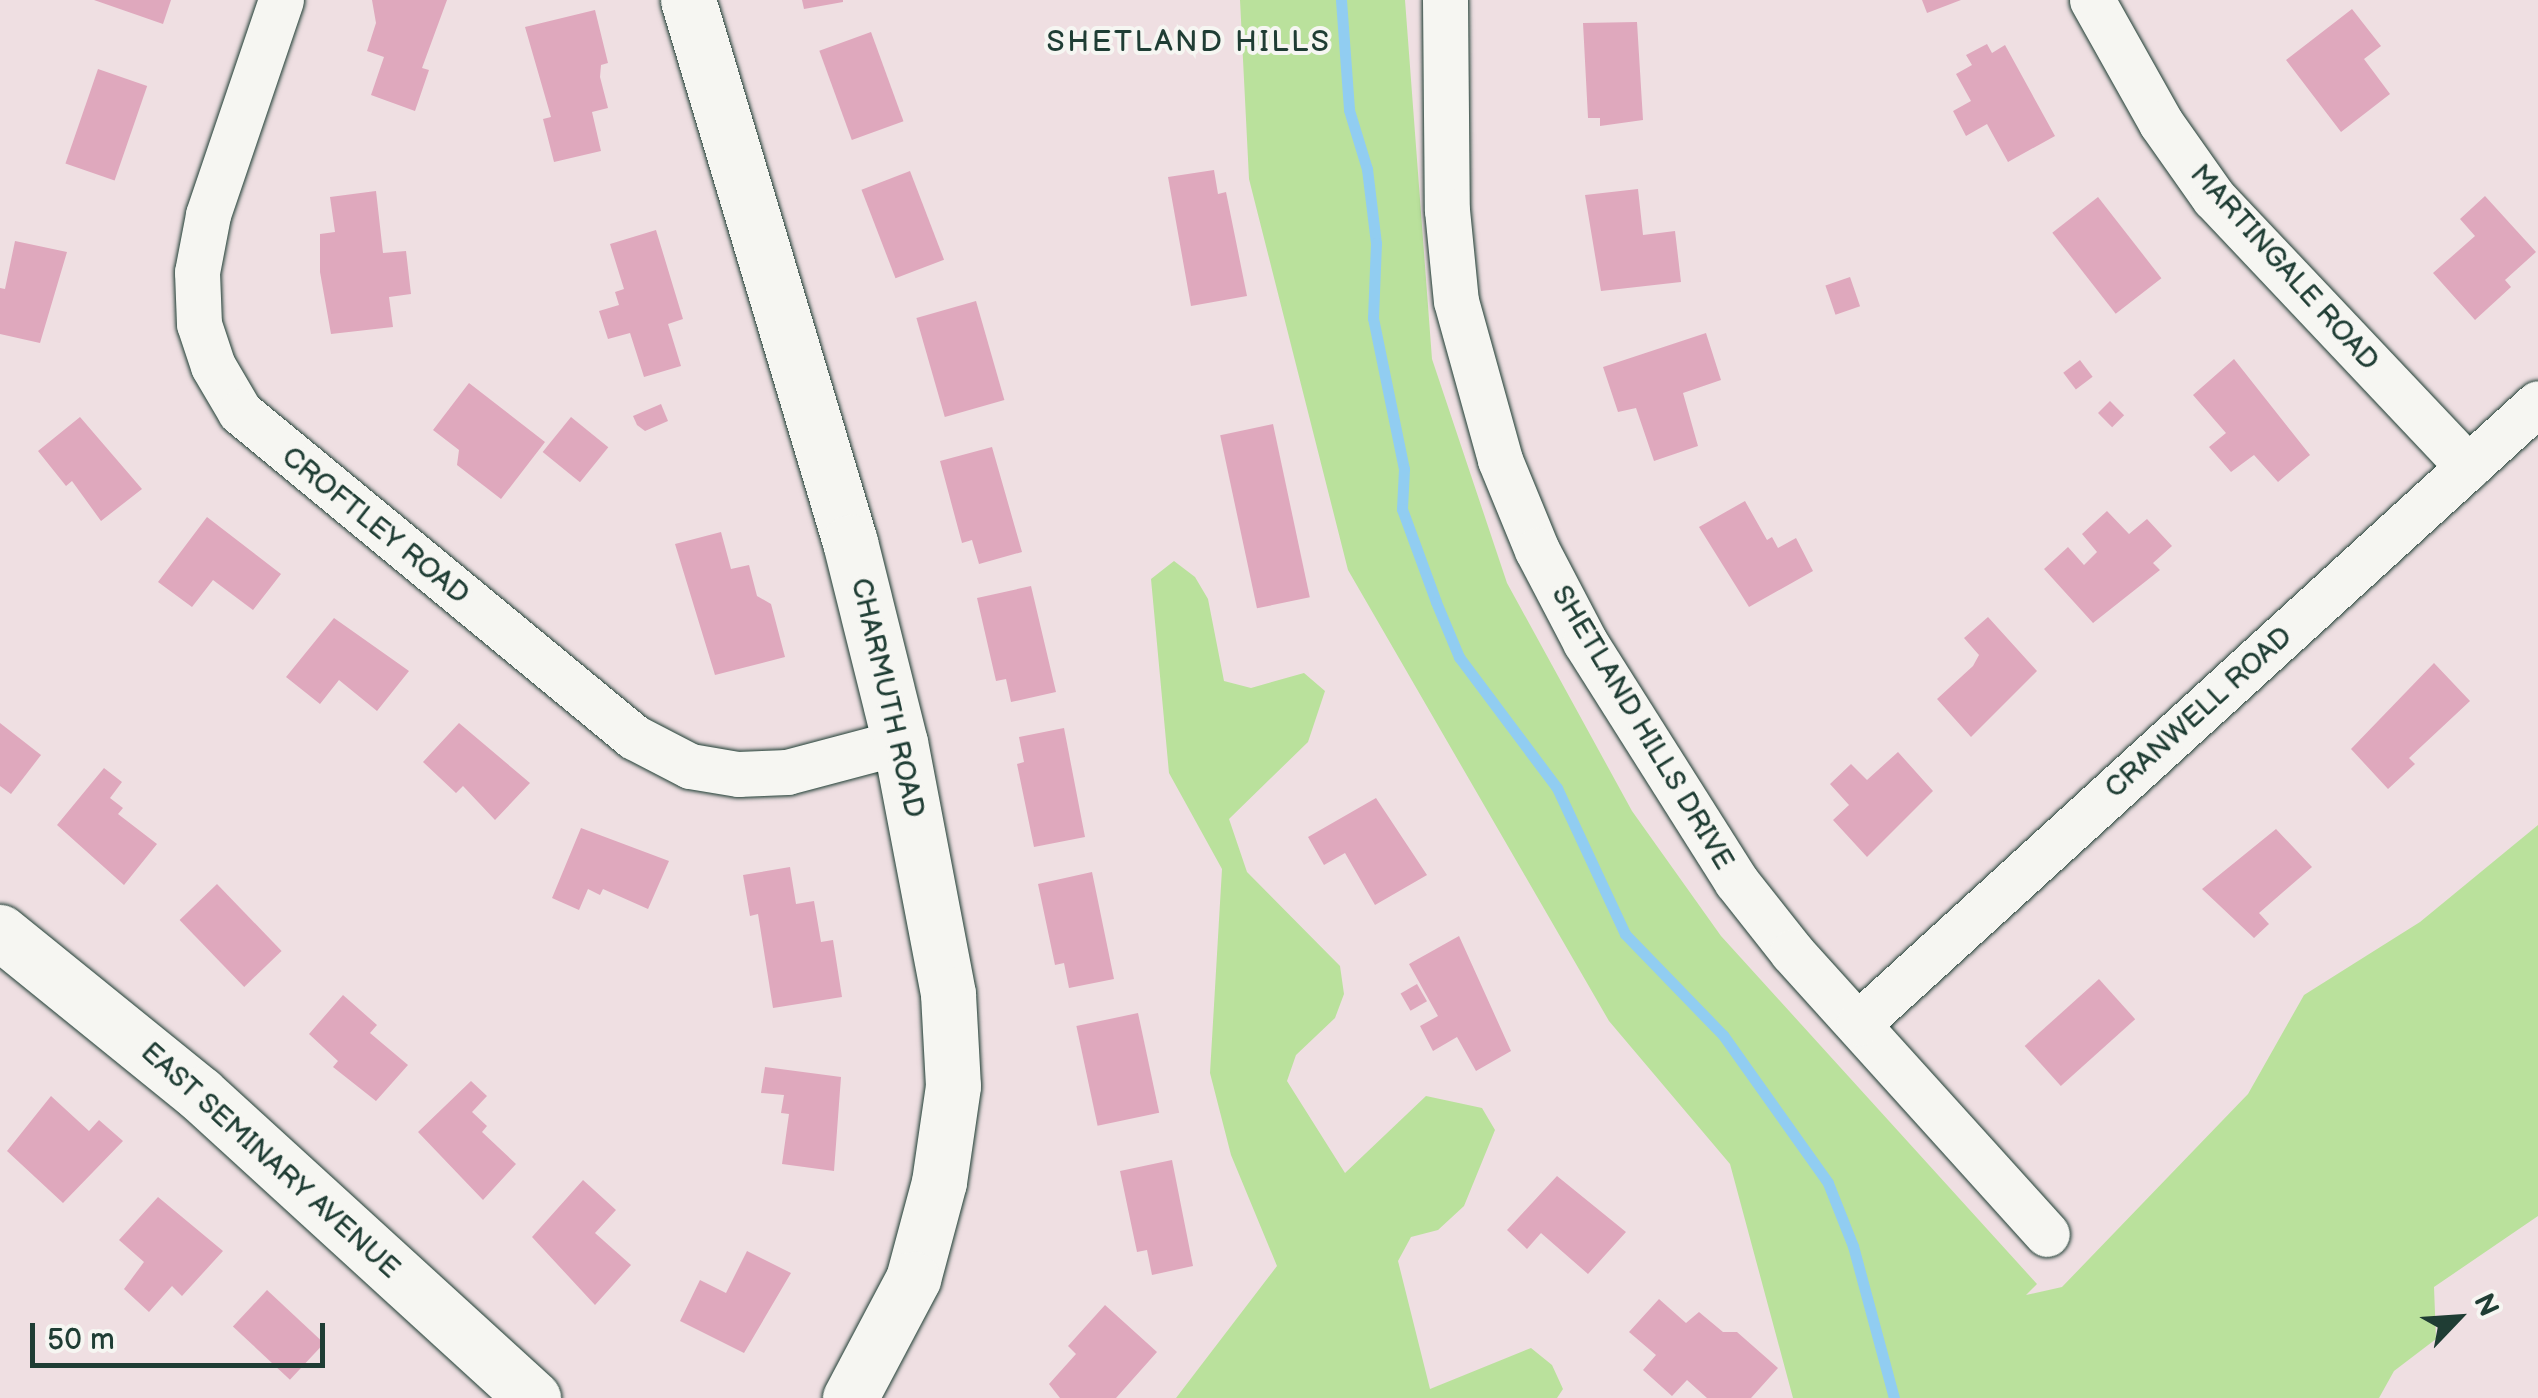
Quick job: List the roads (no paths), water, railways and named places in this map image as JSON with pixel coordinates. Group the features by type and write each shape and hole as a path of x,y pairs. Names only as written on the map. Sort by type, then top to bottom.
{"street":[{"name":"CROFTLEY ROAD","path":"281,0 208,215 197,272 199,324 213,366 240,412 634,736 690,766 738,774 787,772 900,742"},
{"name":"CHARMUTH ROAD","path":"688,0 850,542 900,742 948,994 953,1086 939,1182 913,1279 850,1398"},
{"name":"SHETLAND HILLS DRIVE","path":"1445,0 1447,210 1456,301 1507,478 1585,642 1736,881 2048,1234"},
{"name":"MARTINGALE ROAD","path":"2092,0 2161,123 2214,198 2468,468"},
{"name":"CRANWELL ROAD","path":"1859,1023 2538,403"},
{"name":"EAST SEMINARY AVENUE","path":"0,932 200,1094 533,1398"}],"waterway":[{"path":"1341,0 1349,110 1367,169 1376,243 1373,318 1404,469 1402,509 1436,602 1459,657 1557,788 1625,934 1723,1035 1828,1183 1853,1246 1894,1398"}],"district":[{"name":"SHETLAND HILLS","path":"1189,42"}]}
